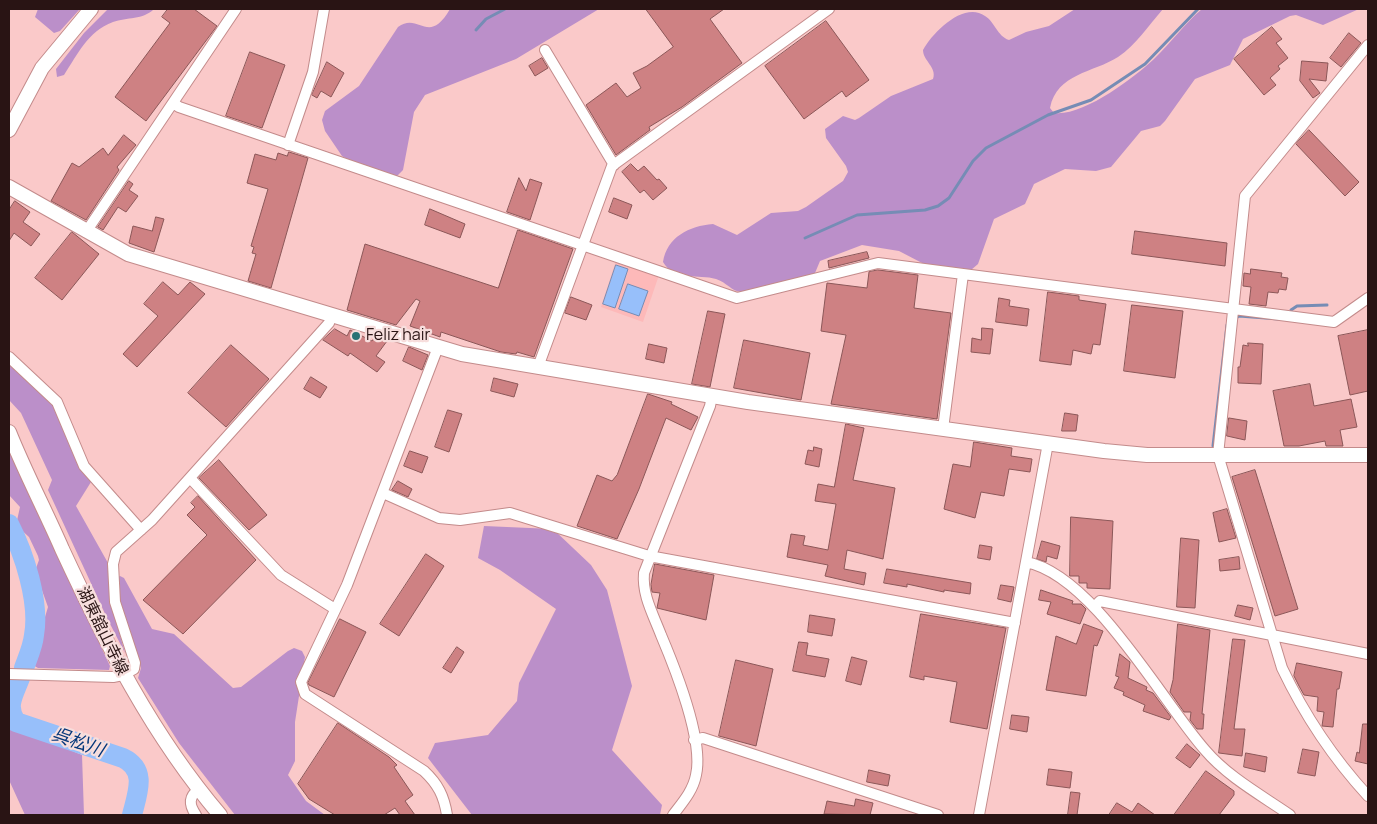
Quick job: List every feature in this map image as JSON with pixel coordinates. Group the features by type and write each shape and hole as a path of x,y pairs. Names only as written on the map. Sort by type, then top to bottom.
{"street":[{"path":"9,130 42,68 91,9"},
{"path":"86,232 236,9"},
{"path":"288,145 313,72 324,9"},
{"path":"538,367 614,165 829,9"},
{"path":"1368,45 1245,196 1218,455 1282,668 1299,700 1341,763 1368,796"},
{"path":"545,50 614,165"},
{"path":"173,103 179,107 288,145 737,298 878,263 1334,322 1368,298"},
{"path":"9,187 86,232 138,257 438,347 538,367 712,396 1128,453 1368,455"},
{"path":"943,429 963,274"},
{"path":"9,674 123,675 135,666 115,602 114,557 120,547 141,530 190,478 329,323 332,314"},
{"path":"438,347 383,493 335,609 301,682 305,694 424,771 440,789 447,815"},
{"path":"9,357 57,402 84,466 141,530"},
{"path":"673,815 688,794 696,775 697,764 694,740 679,679 644,593 644,573 649,556 710,406 712,396"},
{"name":"湖東舘山寺線","path":"9,432 96,623 123,675 156,729 220,815"},
{"path":"978,815 1048,443"},
{"path":"190,478 281,575 335,609"},
{"path":"383,493 439,518 460,520 510,513 649,556 1015,623"},
{"path":"1026,562 1035,563 1051,572 1094,607 1205,750 1234,777 1290,815"},
{"path":"1094,607 1100,601 1368,654"},
{"path":"694,740 703,738 938,815"},
{"path":"196,815 190,800 192,794 199,789"}],"shaded area":[{"path":"38,9 80,9 60,31 54,33 35,17"},
{"path":"108,9 154,9 140,17 118,20 104,26 84,44 64,75 57,77 56,69 84,33"},
{"path":"450,9 599,9 516,59 425,95 414,112 403,170 397,176 350,161 342,156 325,131 322,120 325,111 359,86 398,27 405,23 429,27 436,26"},
{"path":"1075,9 1163,9 1125,52 1108,62 1077,75 1060,88 1054,96 1050,108 1054,113 1066,113 1079,109 1107,95 1154,59 1202,9 1359,9 1323,25 1296,15 1290,16 1243,39 1230,65 1195,79 1165,121 1160,126 1141,131 1111,167 1096,171 1065,169 1034,184 1025,204 994,219 978,264 971,270 924,264 899,251 862,245 820,261 815,273 812,275 740,292 716,279 687,276 674,272 663,262 669,246 680,234 688,230 713,224 737,235 771,213 798,211 806,207 843,181 848,172 846,166 826,138 825,129 843,116 855,120 891,96 933,79 932,67 925,57 923,50 941,27 959,15 977,12 985,16 1009,40 1026,32 1049,26"},
{"path":"616,261 659,275 643,322 601,307"},
{"path":"9,363 55,407 76,459 91,482 76,506 108,563 111,603 125,653 48,490 52,480 21,413 9,400"},
{"path":"9,450 110,666 109,670 38,668 31,664 48,607 35,571 39,560 38,556 29,537 16,525 20,507 9,495"},
{"path":"484,526 553,529 591,565 607,590 632,686 612,750 662,805 660,815 472,815 428,758 435,743 488,735 517,701 519,683 556,609 500,570 478,558"},
{"path":"118,577 124,578 152,629 174,634 233,688 241,687 288,651 294,648 302,651 305,657 295,722 295,761 288,775 306,801 325,815 235,815 179,743 138,678 141,668 119,602"},
{"path":"9,714 18,729 82,755 84,815 25,815 9,780"}],"water":[{"path":"616,265 628,269 615,308 603,304"},
{"path":"628,284 648,291 639,316 619,309"}],"building":[{"path":"168,9 194,9 217,26 146,121 115,97 170,23 162,17"},
{"path":"646,9 724,9 710,19 742,63 682,107 649,127 650,130 616,155 586,105 616,83 627,97 641,88 633,73 647,66 673,47"},
{"path":"826,21 869,80 846,97 842,91 804,119 765,66"},
{"path":"1272,27 1282,39 1276,43 1288,58 1278,66 1280,69 1270,78 1276,85 1264,95 1234,59"},
{"path":"1349,33 1361,43 1341,67 1330,58"},
{"path":"250,52 285,65 262,128 226,116"},
{"path":"542,58 548,68 535,76 529,66"},
{"path":"1302,61 1328,63 1326,81 1309,79 1320,93 1313,98 1300,81"},
{"path":"327,62 344,73 331,97 321,91 317,98 312,95"},
{"path":"1309,130 1359,182 1345,196 1296,144"},
{"path":"124,135 136,145 117,167 119,170 86,220 51,201 72,163 79,167 103,148 108,155"},
{"path":"289,152 308,158 271,288 248,281 256,254 252,253 254,247 251,246 268,189 247,183 255,154 276,160 278,153 287,156"},
{"path":"631,164 638,171 644,166 667,188 653,200 644,190 640,193 622,172"},
{"path":"519,178 526,191 530,179 542,183 530,220 507,212"},
{"path":"129,181 133,184 129,190 138,196 126,212 118,207 103,230 98,227"},
{"path":"614,198 632,205 627,219 609,212"},
{"path":"15,201 30,212 23,222 40,234 31,246 14,233 9,241 9,210"},
{"path":"430,209 465,224 460,238 425,225"},
{"path":"156,217 164,219 154,252 129,243 133,226 152,231"},
{"path":"518,230 573,249 534,357 517,352 516,354 501,352 441,332 440,337 410,326 420,301 416,299 396,325 347,310 365,244 498,288"},
{"path":"1135,231 1227,243 1225,266 1132,254"},
{"path":"72,232 99,254 62,300 35,278"},
{"path":"867,252 869,258 829,268 828,261"},
{"path":"1251,269 1282,273 1281,277 1288,278 1286,290 1279,289 1278,293 1268,292 1266,306 1249,304 1251,287 1243,286 1244,273 1250,274"},
{"path":"878,270 918,275 914,308 951,313 937,419 831,404 846,335 821,331 827,283 867,288 869,272"},
{"path":"163,282 178,295 190,282 205,294 137,367 123,354 158,316 144,304"},
{"path":"1048,292 1079,296 1079,300 1106,304 1100,345 1093,344 1091,354 1073,350 1071,365 1040,361"},
{"path":"571,297 592,305 586,320 565,313"},
{"path":"999,298 1010,300 1009,306 1029,309 1027,326 996,322"},
{"path":"1132,305 1183,311 1175,378 1124,371"},
{"path":"708,311 725,314 710,387 692,384"},
{"path":"982,328 993,329 990,354 971,352 972,338 981,340"},
{"path":"335,329 347,336 350,330 372,341 375,337 387,341 376,356 385,362 377,372 350,353 348,356 323,340"},
{"path":"1368,330 1368,391 1350,395 1338,336"},
{"path":"744,340 810,353 801,400 734,388"},
{"path":"1248,343 1263,344 1261,384 1238,383 1238,367 1240,367 1243,345 1248,346"},
{"path":"649,344 667,348 664,363 646,359"},
{"path":"231,345 269,379 226,427 188,393"},
{"path":"409,347 428,355 422,370 403,361"},
{"path":"311,377 327,387 320,398 304,389"},
{"path":"494,378 518,384 514,397 491,391"},
{"path":"1310,384 1314,406 1351,399 1357,427 1340,430 1343,446 1326,446 1325,441 1299,446 1284,446 1273,391"},
{"path":"648,394 672,402 671,404 698,417 691,430 666,418 639,489 617,539 577,526 597,475 612,481 617,475"},
{"path":"448,410 462,414 449,452 435,447"},
{"path":"1065,413 1078,415 1076,431 1062,431"},
{"path":"1229,418 1247,421 1245,440 1227,436"},
{"path":"846,424 864,428 853,480 895,488 883,559 847,550 844,569 866,573 864,585 825,576 828,565 787,557 791,534 805,536 803,545 828,550 836,504 815,501 818,484 834,487"},
{"path":"974,442 1012,448 1011,456 1032,459 1030,472 1009,469 1004,496 981,492 975,518 944,509 953,464 970,467"},
{"path":"814,447 822,449 819,467 805,464 808,450 813,451"},
{"path":"410,451 428,457 422,473 404,466"},
{"path":"219,460 267,515 249,530 199,478"},
{"path":"1255,470 1298,609 1275,616 1232,477"},
{"path":"398,481 412,489 408,497 392,490"},
{"path":"198,496 256,560 183,634 143,600 207,535 187,515 195,507 191,503"},
{"path":"1227,509 1236,538 1219,542 1213,513"},
{"path":"1071,517 1113,521 1110,589 1087,588 1087,583 1079,583 1079,576 1070,576"},
{"path":"1181,538 1199,540 1195,608 1177,607"},
{"path":"1042,541 1060,546 1057,559 1047,556 1046,562 1037,559"},
{"path":"980,545 992,547 990,560 978,558"},
{"path":"426,554 444,566 399,636 380,624"},
{"path":"1239,557 1240,569 1220,571 1219,560"},
{"path":"655,564 714,575 706,620 657,608 660,593 652,592 651,585"},
{"path":"887,569 971,583 970,594 944,590 944,592 907,584 907,587 884,583"},
{"path":"1001,585 1014,587 1011,602 998,599"},
{"path":"1041,590 1073,601 1072,604 1081,604 1086,609 1080,624 1047,614 1051,602 1039,600"},
{"path":"1238,605 1253,608 1250,620 1235,616"},
{"path":"921,614 1006,628 987,729 950,722 957,682 924,676 924,680 910,677"},
{"path":"810,615 835,619 832,636 808,632"},
{"path":"340,619 366,632 334,697 308,683"},
{"path":"1084,624 1103,631 1097,646 1094,645 1086,696 1046,690 1056,636 1076,644"},
{"path":"1178,624 1210,630 1202,714 1204,714 1203,729 1197,729 1190,720 1191,712 1184,712 1170,692 1173,680"},
{"path":"1233,639 1245,640 1234,729 1245,729 1242,756 1219,753"},
{"path":"799,642 808,643 806,655 829,659 825,677 793,671"},
{"path":"457,647 464,652 451,673 443,668"},
{"path":"1120,654 1130,662 1128,678 1147,687 1146,690 1153,693 1171,717 1169,720 1143,711 1145,705 1123,695 1124,692 1114,688 1119,677 1116,676"},
{"path":"852,657 867,661 861,685 846,681"},
{"path":"736,660 773,669 756,746 719,736"},
{"path":"1297,663 1342,672 1339,689 1337,689 1333,727 1322,726 1324,712 1317,711 1318,697 1304,695 1294,676"},
{"path":"1012,715 1029,717 1027,732 1010,729"},
{"path":"338,723 389,757 397,765 394,767 413,795 405,801 415,815 400,815 395,808 384,815 335,815 309,799 298,784"},
{"path":"1363,724 1368,724 1368,764 1355,761 1357,752 1359,753"},
{"path":"1187,744 1200,755 1190,768 1176,758"},
{"path":"1303,749 1319,752 1315,776 1298,773"},
{"path":"1246,753 1267,757 1265,772 1244,767"},
{"path":"1049,769 1072,772 1070,788 1047,785"},
{"path":"869,770 890,775 888,786 867,782"},
{"path":"1206,771 1234,791 1234,795 1219,815 1174,815"},
{"path":"1071,792 1080,793 1077,815 1068,815"},
{"path":"856,799 873,803 870,815 824,814 827,801 854,806"},
{"path":"1117,803 1132,812 1138,803 1155,815 1109,815"}],"waterway":[{"path":"476,30 486,19 505,9"},
{"path":"805,238 857,215 925,210 938,206 949,198 973,161 986,148 1048,115 1091,100 1145,64 1198,9"},
{"path":"1291,310 1297,306 1327,305"},
{"path":"1236,318 1239,316 1279,319"},
{"path":"1213,446 1227,325"},
{"name":"呉松川","path":"9,524 25,563 35,608 33,639 24,668"},
{"name":"呉松川","path":"20,678 11,705 11,711 16,722 123,758 136,769 139,783 132,815"}],"place":[{"name":"Feliz hair","path":"356,336"}]}
